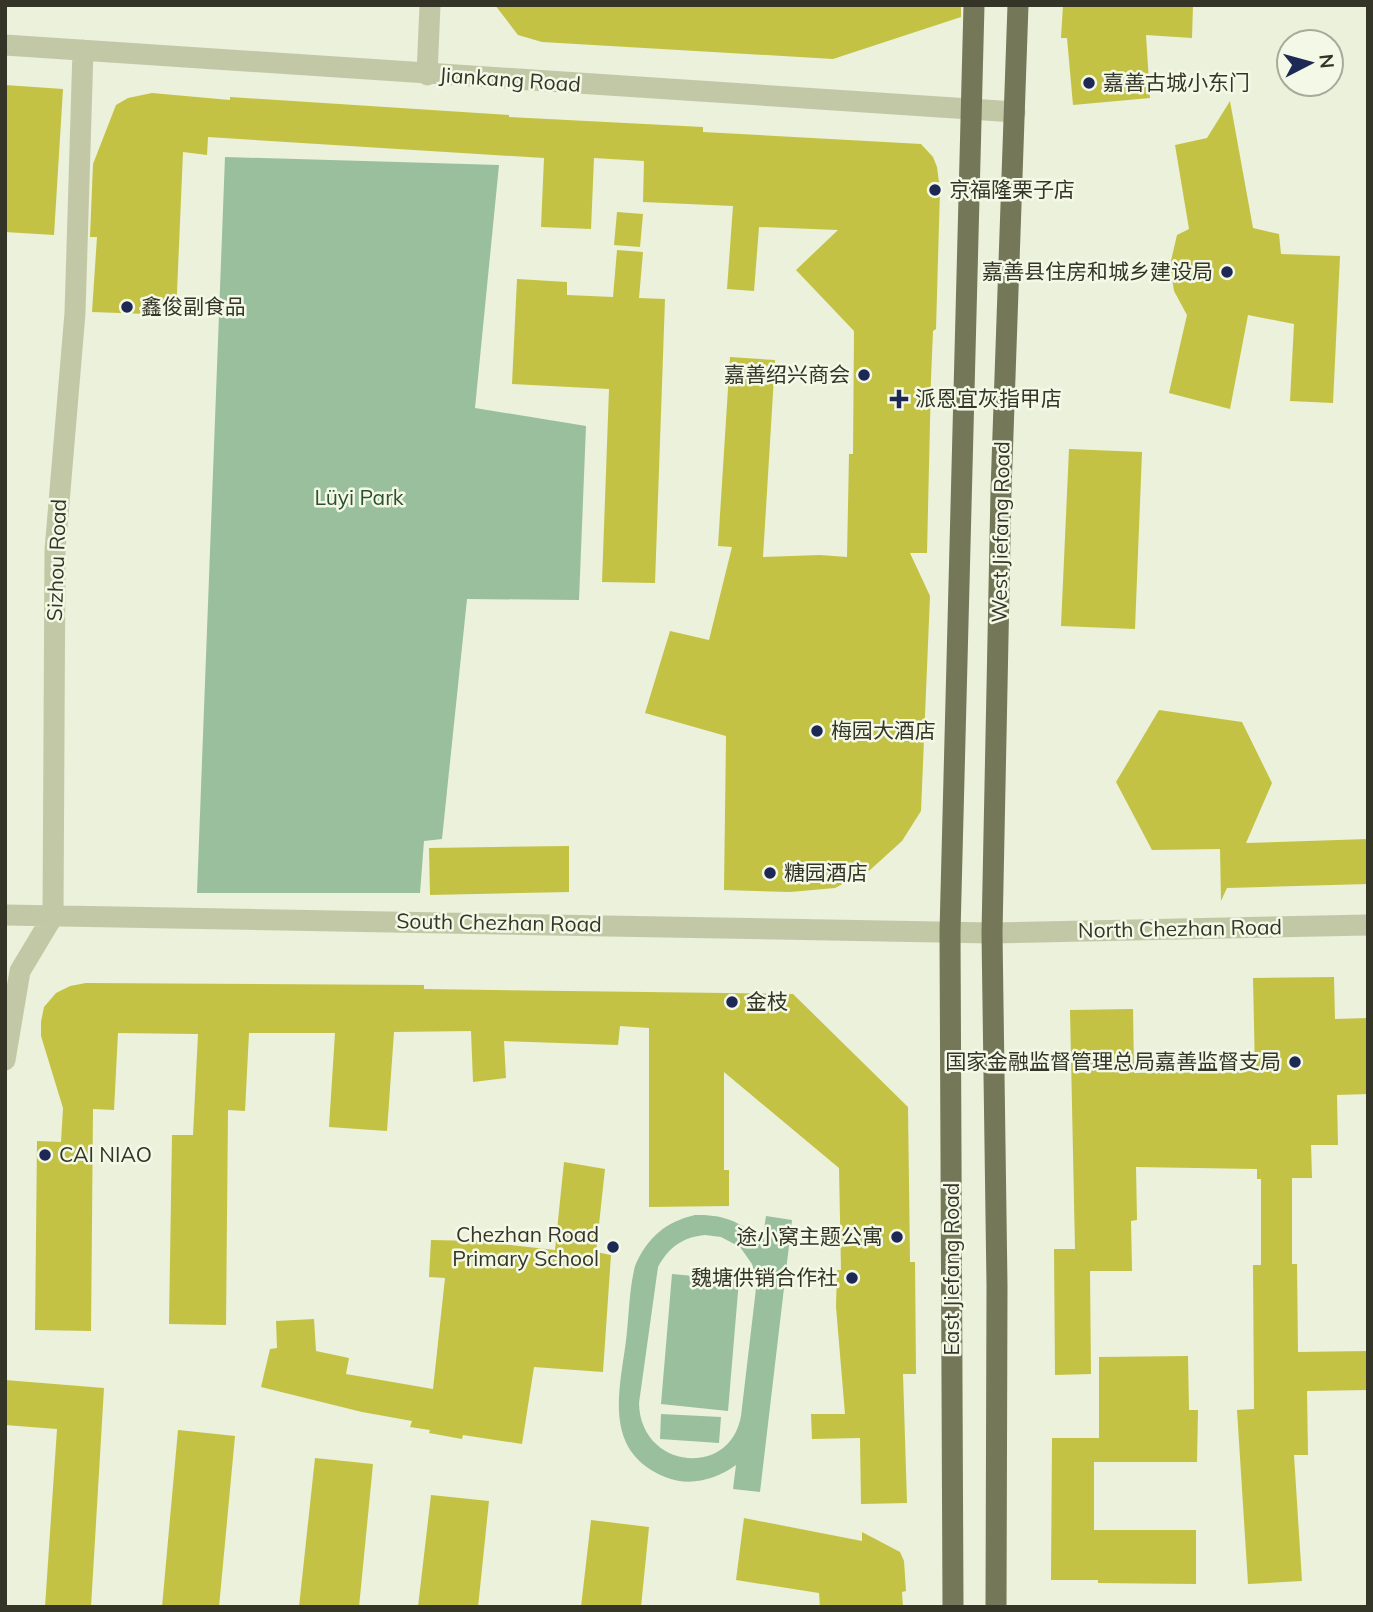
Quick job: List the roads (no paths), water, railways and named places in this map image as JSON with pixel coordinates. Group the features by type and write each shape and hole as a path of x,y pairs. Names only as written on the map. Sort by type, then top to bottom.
{"main road":[{"name":"West Jiefang Road","path":"950,932 974,5"},
{"name":"West Jiefang Road","path":"992,933 1001,491 1018,5"},
{"name":"East Jiefang Road","path":"950,932 953,1607"},
{"name":"East Jiefang Road","path":"992,933 997,1286 996,1607"}],"street":[{"path":"427,75 430,5"},
{"name":"Jiankang Road","path":"5,45 1015,112"},
{"name":"Sizhou Road","path":"53,916 55,550 75,313 83,50"},
{"name":"South Chezhan Road","path":"5,915 992,933"},
{"path":"5,1060 20,971 53,916"},
{"name":"North Chezhan Road","path":"992,933 1368,925"}],"place":[{"name":"嘉善古城小东门","path":"1089,83"},
{"name":"京福隆栗子店","path":"935,190"},
{"name":"嘉善县住房和城乡建设局","path":"1227,272"},
{"name":"鑫俊副食品","path":"127,307"},
{"name":"嘉善绍兴商会","path":"864,375"},
{"name":"派恩宜灰指甲店","path":"899,399"},
{"name":"梅园大酒店","path":"817,731"},
{"name":"糖园酒店","path":"770,873"},
{"name":"金枝","path":"732,1002"},
{"name":"国家金融监督管理总局嘉善监督支局","path":"1295,1062"},
{"name":"CAI NIAO","path":"45,1155"},
{"name":"途小窝主题公寓","path":"897,1237"},
{"name":"Chezhan Road Primary School","path":"613,1247"},
{"name":"魏塘供销合作社","path":"852,1278"}],"park label":[{"name":"Lüyi Park","path":"359,498"}]}
